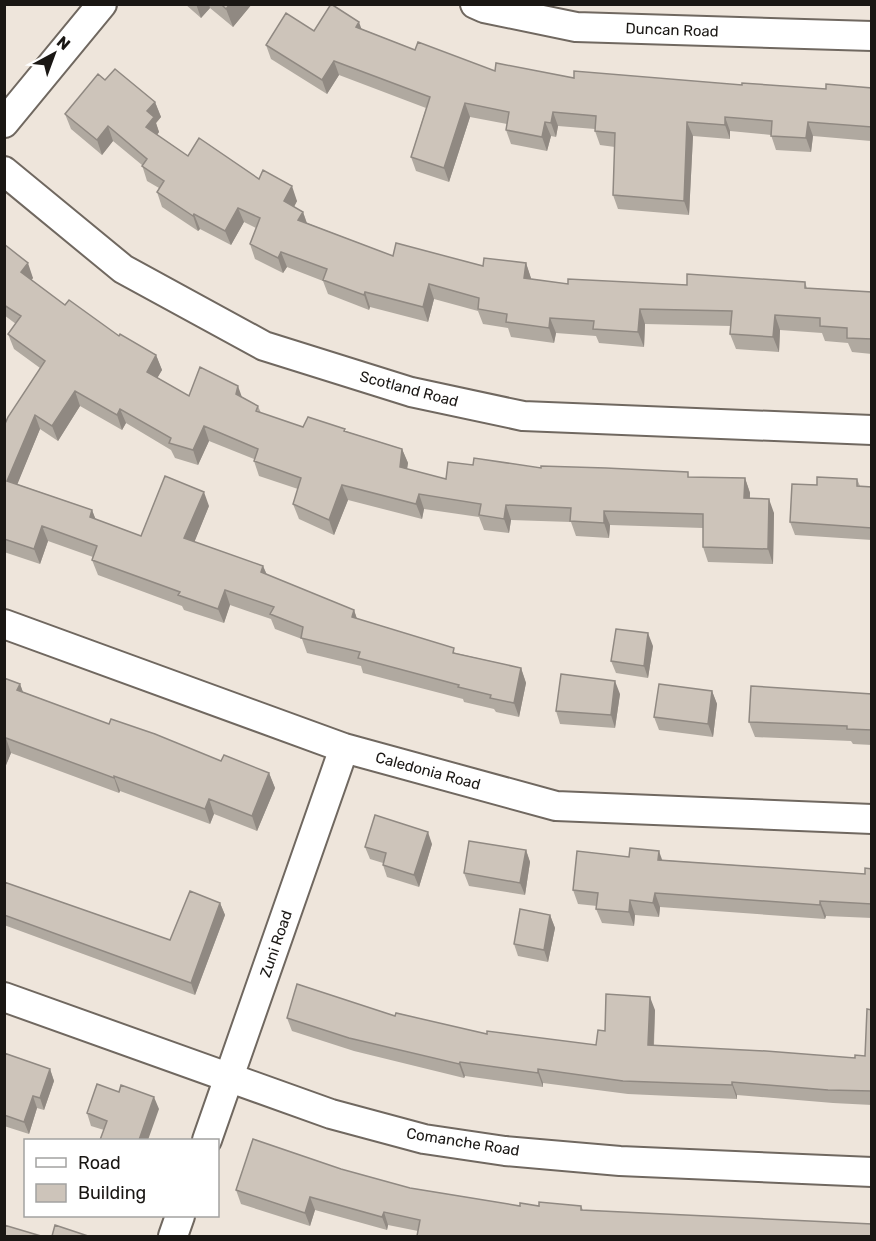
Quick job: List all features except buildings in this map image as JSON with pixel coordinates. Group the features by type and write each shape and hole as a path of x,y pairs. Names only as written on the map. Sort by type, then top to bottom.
{"street":[{"path":"4,123 102,4"},
{"name":"Duncan Road","path":"475,4 483,8 576,27 666,17 872,36"},
{"name":"Scotland Road","path":"4,171 123,268 264,346 411,392 523,417 872,430"},
{"name":"Caledonia Road","path":"4,624 344,748 556,806 872,819"},
{"name":"Zuni Road","path":"207,1139 344,748"},
{"name":"Comanche Road","path":"4,997 332,1114 424,1138 506,1151 620,1161 872,1173"},
{"path":"172,1236 179,1217"}]}
